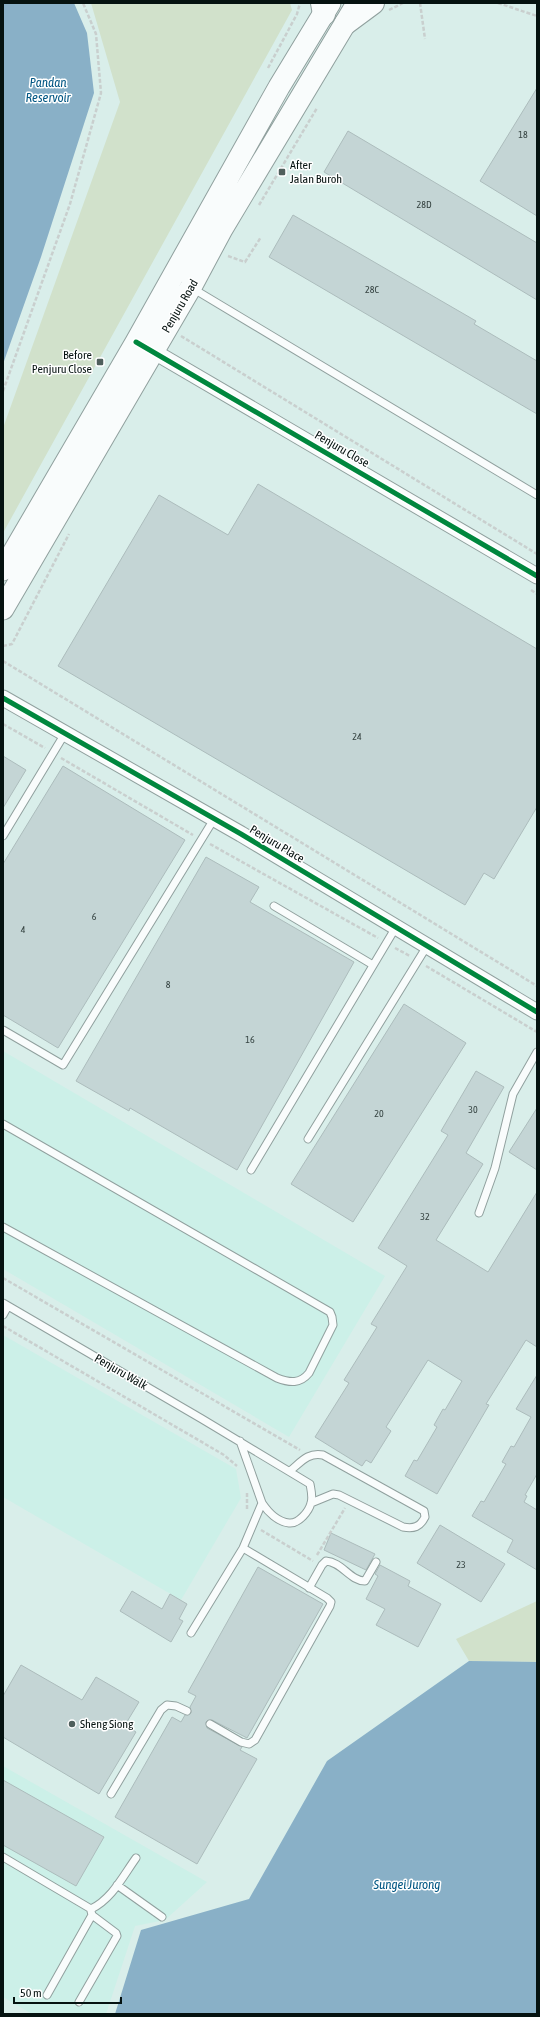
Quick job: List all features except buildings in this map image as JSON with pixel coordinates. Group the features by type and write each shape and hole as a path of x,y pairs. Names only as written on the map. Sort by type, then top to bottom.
{"highway":[{"path":"346,23 378,9"}],"main road":[{"name":"Penjuru Road","path":"182,282 222,229 358,3"},
{"name":"Penjuru Road","path":"3,609 145,346 182,282 279,87 325,7"},
{"name":"Penjuru Road","path":"3,570 145,346"}],"street":[{"name":"Penjuru Close","path":"145,346 537,576"},
{"name":"Penjuru Place","path":"3,698 64,735 214,819 537,1012"}],"lane":[{"path":"182,282 537,495"},
{"path":"3,836 64,735"},
{"path":"3,1030 63,1065 214,819"},
{"path":"274,906 373,965"},
{"path":"251,1170 396,927"},
{"path":"308,1139 427,946"},
{"path":"479,1213 495,1168 514,1094 537,1052"},
{"path":"3,1124 330,1312 333,1325 309,1373 304,1379 289,1382 277,1378 3,1227"},
{"path":"3,1315 5,1304"},
{"name":"Penjuru Walk","path":"5,1304 240,1441 310,1484 311,1503"},
{"path":"240,1441 262,1503 268,1512 289,1523 297,1522 308,1510 311,1503 333,1494 339,1495 403,1527 413,1529 417,1527 425,1517 424,1511 333,1459 314,1453 290,1471"},
{"path":"190,1633 243,1548 262,1503"},
{"path":"210,1724 241,1742 249,1744 255,1740 331,1602 327,1598 243,1548"},
{"path":"309,1588 322,1565 326,1562 334,1562 359,1580 365,1581 376,1562"},
{"path":"111,1794 161,1710 167,1705 176,1706 187,1711"},
{"path":"3,1857 91,1912 116,1933 117,1936 79,2002"},
{"path":"47,1995 91,1912 102,1904 136,1858"},
{"path":"117,1885 162,1917"}],"path":[{"path":"3,391 70,204 101,93 96,34 83,3"},
{"path":"378,9 403,3"},
{"path":"420,3 425,39"},
{"path":"498,3 537,16"},
{"path":"257,208 320,101"},
{"path":"228,256 245,262 261,237"},
{"path":"224,262 232,249"},
{"path":"185,330 181,337 537,554"},
{"path":"3,661 537,986"},
{"path":"3,724 201,839 418,961 537,1032"},
{"path":"3,1278 308,1456"},
{"path":"3,1326 224,1455 238,1467"},
{"path":"246,1491 248,1520 253,1525 312,1562 349,1501"}],"shaded area":[{"path":"91,3 290,3 292,10 3,533 3,428 120,102"},
{"path":"3,1051 385,1276 289,1437 3,1269"},
{"path":"3,1335 236,1469 241,1498 181,1600 3,1497"},
{"path":"537,1601 537,1662 469,1661 456,1639"},
{"path":"3,1766 207,1882 165,1920 135,1926 106,2014 32,2014 3,1997"}],"water":[{"name":"Pandan Reservoir","path":"3,3 74,3 87,33 94,93 41,257 3,364"},
{"name":"Sungei Jurong","path":"469,1661 537,1662 537,2014 115,2014 141,1930 249,1899 327,1761"}],"cycle path":[{"path":"136,342 537,576"},
{"path":"3,698 241,834 537,1012"}],"place":[{"name":"After Jalan Buroh","path":"282,172"},
{"name":"Before Penjuru Close","path":"100,362"},
{"name":"Sheng Siong","path":"72,1724"}]}
